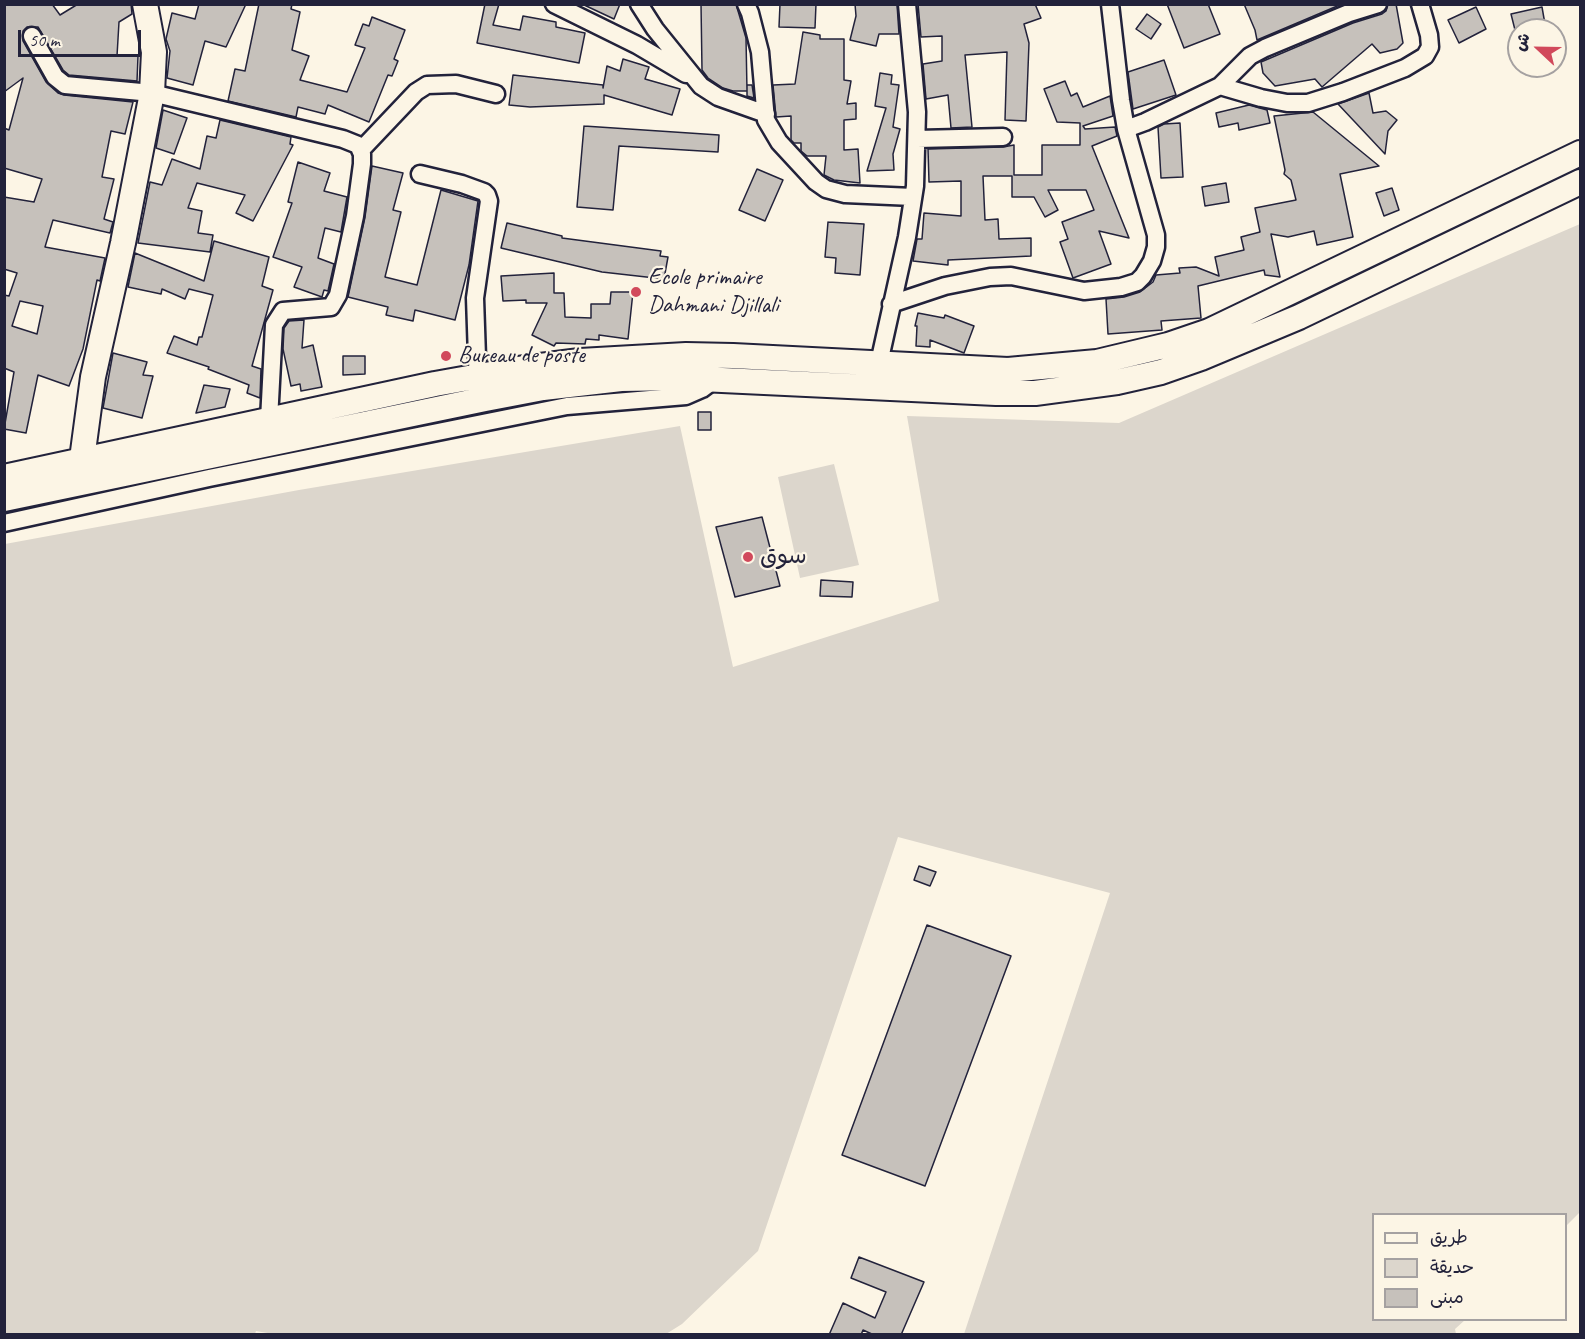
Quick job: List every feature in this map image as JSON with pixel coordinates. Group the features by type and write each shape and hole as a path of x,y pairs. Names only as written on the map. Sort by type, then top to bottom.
{"main road":[{"path":"83,471 93,377 123,243 152,93 154,52 146,4"},
{"path":"4,477 83,471 543,388 713,368 878,362 1008,370 1097,362 1168,345 1209,331 1581,153"},
{"path":"4,500 83,471 268,420 477,376 580,361 675,356 713,368 876,388 1035,393 1117,382 1161,372 1201,358 1299,317 1581,182"}],"street":[{"path":"554,4 628,40 692,78 718,97 765,114"},
{"path":"639,4 692,78"},
{"path":"876,388 878,362 907,237 913,197 917,112 907,4"},
{"path":"891,304 945,286 990,277 1011,276 1084,291 1121,287 1137,282 1143,276 1152,261 1156,248 1156,235 1126,129 1110,4"},
{"path":"1126,129 1220,86 1250,56 1265,48 1349,13 1378,4"},
{"path":"1220,86 1261,98 1287,103 1308,103 1405,68 1425,56 1430,47 1420,4"},
{"path":"750,7 760,52 765,114 767,123 779,142 821,186 845,194 913,197"},
{"path":"32,36 55,77 65,85 152,93 343,139 358,145 361,150 362,164 355,216 338,295 330,307 283,311 274,325 268,420"},
{"path":"361,150 416,92 427,85 456,84 496,94"},
{"path":"916,139 1003,137"},
{"path":"420,174 484,192 489,201 475,298 479,400"},
{"path":"4,523 209,478 567,406 686,396 711,383 713,368"},
{"path":"83,471 88,506"}],"green space":[{"path":"1580,224 1580,1212 1567,1225 1567,1213 1372,1213 1372,1321 1464,1321 1455,1329 1456,1334 964,1334 1110,893 898,837 758,1251 682,1324 666,1334 273,1334 256,1331 255,1334 5,1334 5,544 299,490 680,426 733,667 939,601 907,416 1119,423"},
{"path":"834,464 859,565 800,578 778,477"}],"building":[{"path":"4,4 52,4 60,15 78,4 131,4 132,14 119,22 117,56 138,56 137,81 69,75 63,70 38,27 27,27 23,31 23,41 46,82 58,93 133,102 125,134 111,131 102,177 114,179 104,219 113,222 110,233 53,220 45,247 105,258 100,281 97,280 83,349 69,386 38,375 26,433 4,429 14,372 4,368 4,295 9,296 17,273 4,269 4,197 34,202 42,179 4,168 4,128 9,130 23,78 4,92","holes":["20,301 43,306 37,334 12,326"]},
{"path":"199,4 246,4 226,47 205,41 193,85 167,78 170,51 166,39 172,13 195,19"},
{"path":"259,4 292,4 291,9 300,12 292,50 309,56 300,80 347,92 365,48 355,45 363,24 369,26 372,17 405,30 394,59 398,61 392,76 388,75 369,122 328,105 325,114 298,107 296,117 228,101 235,69 245,71"},
{"path":"485,4 499,4 493,25 520,30 523,16 556,22 556,27 585,33 579,63 477,43"},
{"path":"582,4 620,4 614,19"},
{"path":"701,4 736,4 746,38 747,91 723,88 708,78 702,70"},
{"path":"780,4 816,4 815,28 779,27"},
{"path":"855,4 897,4 899,34 879,34 876,46 850,40 856,16"},
{"path":"918,4 1035,4 1041,18 1024,24 1029,43 1026,121 1005,120 1007,52 965,55 972,127 951,128 948,95 926,99 923,64 942,61 942,36 921,37"},
{"path":"1167,4 1208,4 1220,34 1184,48"},
{"path":"1244,4 1342,4 1257,40"},
{"path":"1388,4 1396,4 1403,43 1397,49 1380,53 1372,44 1322,87 1315,79 1275,86 1263,73 1261,62 1353,23 1382,14 1386,11"},
{"path":"1476,7 1486,29 1459,43 1448,20"},
{"path":"1542,7 1544,18 1512,18 1511,14"},
{"path":"1147,14 1161,24 1151,39 1136,29"},
{"path":"803,32 820,35 820,39 844,39 844,80 851,81 847,104 856,103 856,119 844,120 844,150 858,149 860,183 834,180 824,175 826,156 807,156 801,151 801,143 794,143 791,140 791,116 776,117 773,85 795,84"},
{"path":"623,59 649,67 645,79 680,89 672,115 604,95 604,104 530,107 509,105 513,75 603,85 603,88 607,66 620,71"},
{"path":"1164,60 1176,95 1133,109 1128,72"},
{"path":"880,73 892,75 891,84 899,85 893,127 900,129 893,154 894,170 867,171 886,108 875,106"},
{"path":"1065,81 1071,96 1077,93 1083,107 1110,96 1113,116 1083,126 1085,129 1115,127 1117,136 1092,146 1129,238 1099,231 1111,264 1073,278 1060,242 1068,239 1062,222 1094,210 1086,190 1048,190 1058,210 1045,217 1034,197 1012,197 1012,176 983,176 985,220 998,219 999,239 1031,238 1031,256 948,260 948,265 913,261 917,239 922,239 924,213 961,216 961,181 929,182 928,149 1014,145 1014,175 1042,175 1042,145 1080,145 1080,123 1057,122 1044,89"},
{"path":"747,85 752,85 754,98 747,96"},
{"path":"1369,93 1373,113 1386,111 1397,120 1388,131 1385,154 1338,104"},
{"path":"1249,105 1267,110 1270,123 1239,130 1238,123 1219,127 1216,113"},
{"path":"163,110 187,118 174,154 156,148"},
{"path":"1313,112 1379,166 1340,174 1353,237 1317,245 1314,231 1288,237 1271,234 1280,277 1265,275 1264,270 1198,286 1201,318 1161,321 1162,330 1108,334 1106,299 1140,292 1153,282 1156,275 1180,273 1179,268 1196,267 1219,276 1215,257 1244,250 1241,237 1260,232 1255,208 1296,200 1291,180 1284,174 1274,116"},
{"path":"220,120 291,137 290,144 293,145 253,221 236,213 245,195 197,183 188,208 202,211 198,233 213,235 210,252 138,243 150,182 162,185 172,159 200,169 207,136 216,138"},
{"path":"1180,123 1183,177 1161,178 1158,127 1164,124"},
{"path":"584,126 719,135 718,152 619,146 613,210 577,207"},
{"path":"298,162 330,173 324,191 347,197 341,232 325,228 318,258 334,264 328,291 324,290 322,297 294,287 302,267 273,257 292,203 288,202"},
{"path":"372,166 403,173 393,210 401,212 385,277 417,285 441,190 478,201 469,265 455,320 415,310 413,321 386,315 388,307 348,297 365,217"},
{"path":"757,169 783,180 765,221 739,210"},
{"path":"1226,183 1229,202 1205,206 1202,187"},
{"path":"1392,188 1399,210 1384,216 1376,193"},
{"path":"828,222 864,224 860,275 835,273 836,258 825,257"},
{"path":"507,223 562,236 562,238 661,251 660,256 668,257 664,279 602,272 501,248"},
{"path":"214,241 269,257 262,286 273,290 252,366 261,369 260,398 247,393 249,385 208,369 209,367 167,353 174,336 197,345 199,337 202,337 213,295 189,289 185,299 162,289 161,294 128,287 135,253 204,281"},
{"path":"554,273 554,293 564,293 565,317 591,318 591,304 610,304 611,292 633,292 628,339 599,335 599,340 586,339 585,344 556,343 554,346 532,335 547,303 526,303 526,300 503,301 501,276"},
{"path":"918,313 944,318 945,315 974,326 964,353 930,340 930,347 916,346 917,326 915,326"},
{"path":"304,320 302,348 313,345 322,387 301,391 300,384 291,386 283,349 284,328 289,321"},
{"path":"113,353 147,362 143,375 153,376 142,418 103,408"},
{"path":"343,356 365,356 365,374 343,375"},
{"path":"204,385 230,389 225,407 196,413"},
{"path":"698,412 711,412 711,430 698,430"},
{"name":"سوق","path":"762,517 780,586 735,597 716,527"},
{"path":"821,580 853,582 852,597 820,596"},
{"path":"919,866 936,872 930,886 914,880"},
{"path":"927,925 1011,956 925,1186 842,1155"},
{"path":"859,1257 924,1282 901,1335 874,1335 863,1330 861,1335 829,1335 843,1303 875,1318 886,1292 851,1278"}],"place":[{"name":"Ecole primaire Dahmani Djillali","path":"636,292"},
{"name":"Bureau de poste","path":"446,356"},
{"name":"سوق","path":"748,557"}]}
